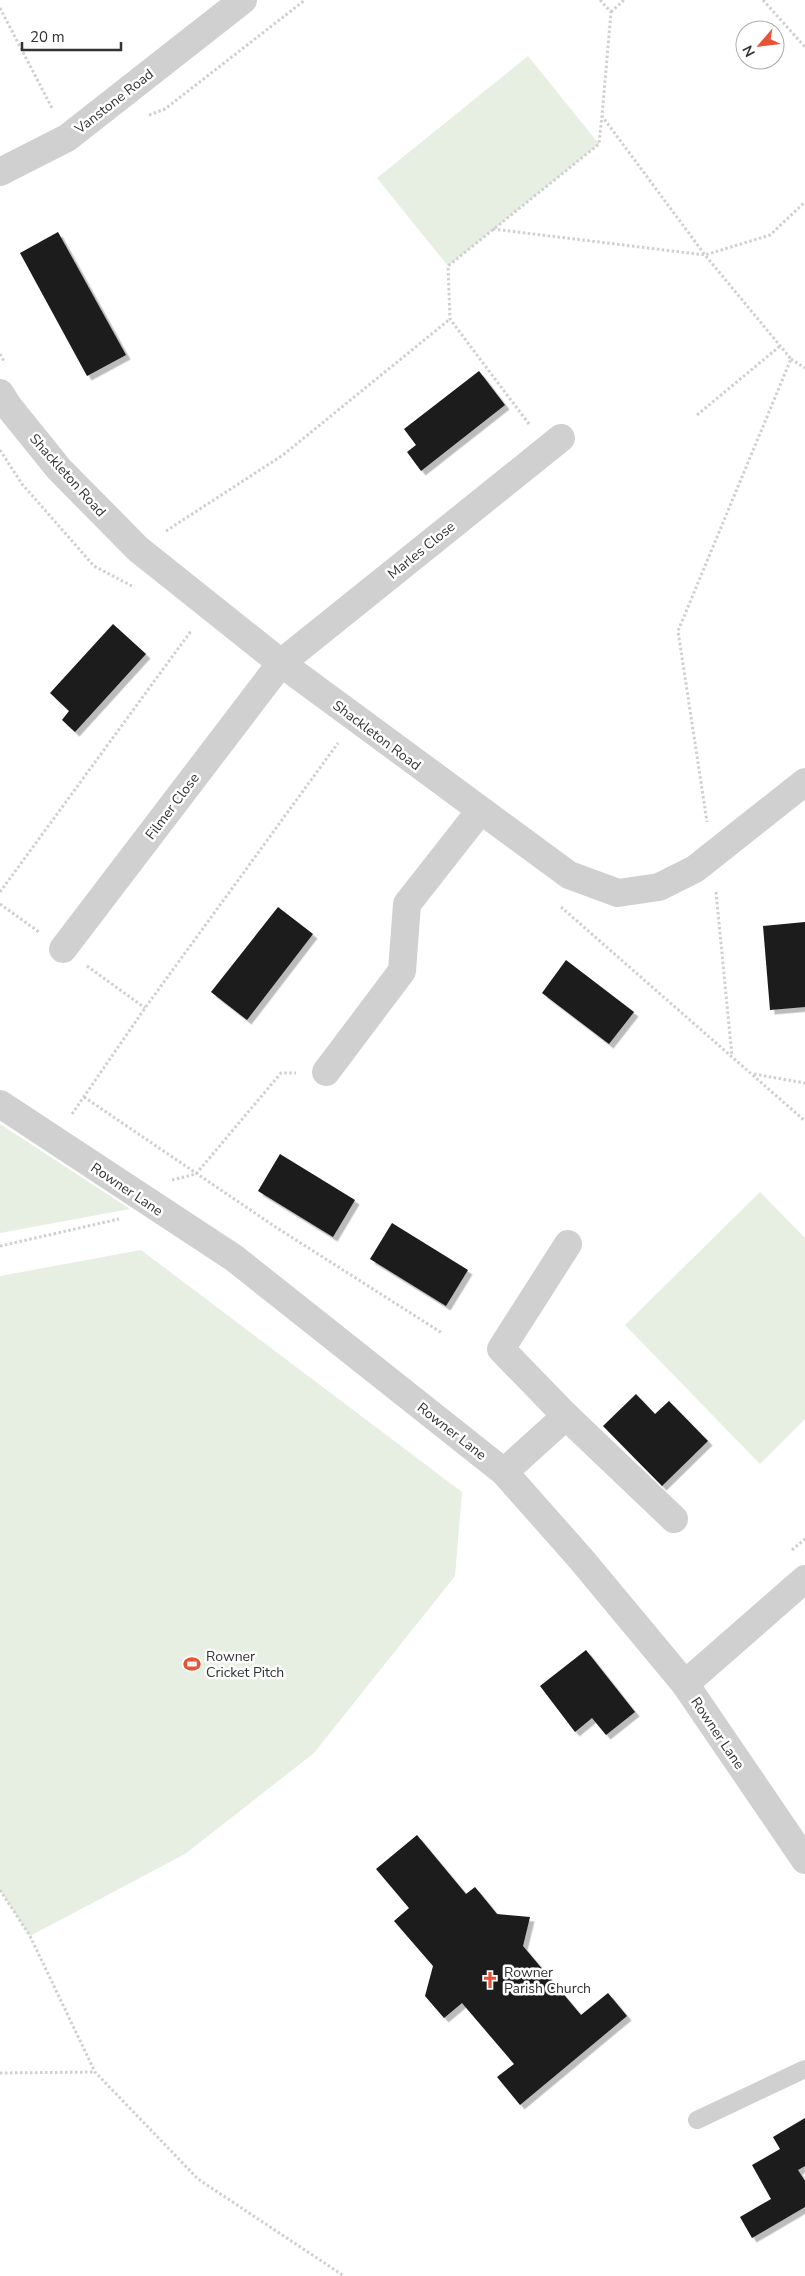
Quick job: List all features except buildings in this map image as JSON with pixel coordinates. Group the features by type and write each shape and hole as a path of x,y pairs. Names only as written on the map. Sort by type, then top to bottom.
{"street":[{"name":"Vanstone Road","path":"0,172 67,138 243,0"},
{"name":"Shackleton Road","path":"4,382 9,407 60,468 138,549 281,663 569,875 618,893 659,887 695,869 805,782"},
{"name":"Marles Close","path":"281,663 554,443"},
{"name":"Filmer Close","path":"62,950 281,663"},
{"path":"326,1072 402,971 407,904 480,811"},
{"name":"Rowner Lane","path":"0,1104 234,1258 504,1472 581,1558 684,1684 805,1860"},
{"path":"568,1244 501,1348 566,1416 674,1519"},
{"path":"504,1472 566,1416"},
{"path":"684,1684 805,1579"}],"lane":[{"path":"697,2120 805,2069"}],"path":[{"path":"600,0 611,12"},
{"path":"554,443 450,319 448,266 599,144 611,12 624,0"},
{"path":"763,0 805,47"},
{"path":"0,8 56,114"},
{"path":"602,116 705,255 791,359 805,368"},
{"path":"493,229 705,255 770,235 805,202"},
{"path":"138,549 283,455 450,319"},
{"path":"697,415 780,346"},
{"path":"0,354 4,382"},
{"path":"732,1056 712,856 678,631 791,359"},
{"path":"0,892 210,606"},
{"path":"55,1140 145,1008 356,719"},
{"path":"554,902 584,925 805,1120"},
{"path":"196,1174 280,1073 326,1072"},
{"path":"752,1074 805,1083"},
{"path":"84,1097 196,1174 442,1334"},
{"path":"0,1246 160,1210 175,1179"},
{"path":"0,1890 30,1936 95,2072 198,2179 344,2276"},
{"path":"0,2073 95,2072"}],"shaded area":[{"path":"528,56 599,144 448,266 377,178"},
{"path":"0,1124 130,1209 0,1233"},
{"path":"760,1192 805,1238 805,1419 760,1464 625,1325"},
{"name":"Rowner Cricket Pitch","path":"141,1250 462,1492 455,1576 314,1753 185,1854 30,1936 0,1890 0,1276"}],"place":[{"name":"Rowner Cricket Pitch","path":"192,1664"},
{"name":"Rowner Parish Church","path":"490,1980"}]}
